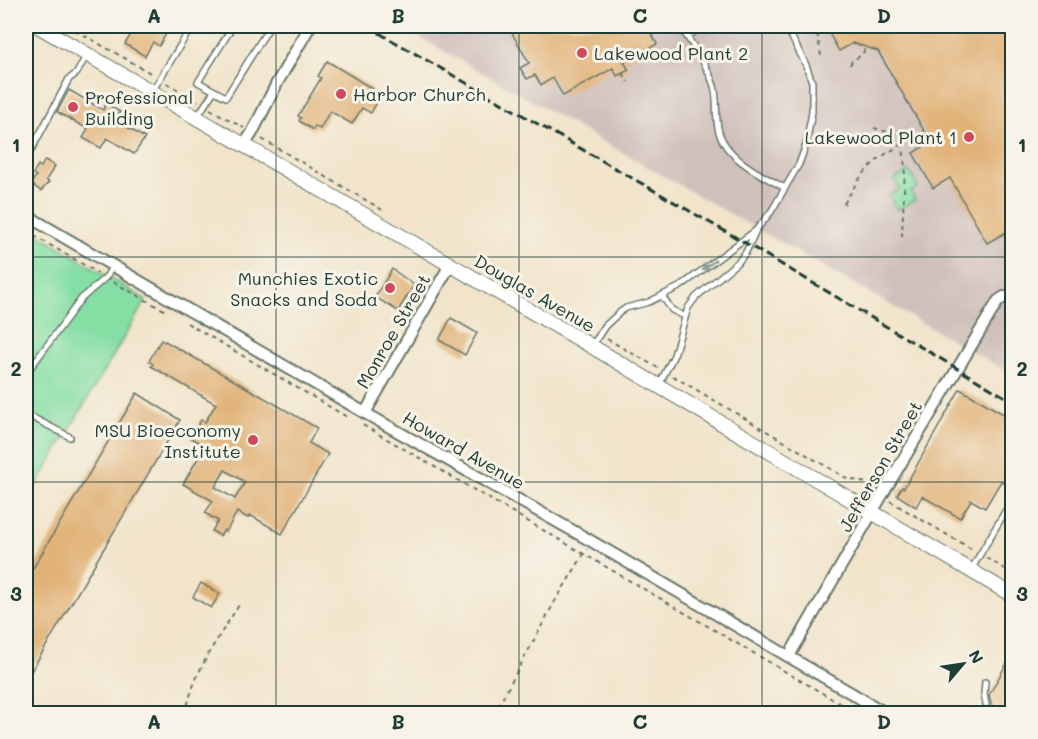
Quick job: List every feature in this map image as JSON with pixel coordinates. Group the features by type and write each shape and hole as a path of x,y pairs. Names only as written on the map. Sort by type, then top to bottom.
{"street":[{"name":"Douglas Avenue","path":"38,26 152,92 201,111 244,145 1012,592"},
{"path":"244,145 305,27"},
{"name":"Howard Avenue","path":"26,215 114,266 362,418 591,541 887,714"},
{"name":"Monroe Street","path":"362,418 450,265"},
{"name":"Jefferson Street","path":"789,656 993,309 998,301 1008,296"}],"lane":[{"path":"152,92 192,26"},
{"path":"233,26 198,82 226,97 270,26"},
{"path":"469,26 482,28 488,26"},
{"path":"680,26 707,70 715,90 718,131 728,150 785,188"},
{"path":"687,36 705,26"},
{"path":"658,386 674,355 684,316 696,297 739,261 756,230 771,212 799,164 806,146 810,130 813,91 806,65 786,26"},
{"path":"26,160 69,79 77,73 87,54"},
{"path":"201,111 214,91"},
{"path":"591,346 605,326 618,313 626,308 662,297 681,286 756,230"},
{"path":"26,374 81,299 105,278 114,266"},
{"path":"662,297 672,310 684,316"},
{"path":"26,414 70,436"},
{"path":"971,570 1006,510 1012,507"},
{"path":"985,682 986,704"}],"path":[{"path":"68,26 161,80 201,111 252,133 394,217"},
{"path":"812,26 818,37 821,56"},
{"path":"850,65 863,54 865,47"},
{"path":"623,73 628,82"},
{"path":"874,128 911,140"},
{"path":"844,204 869,166 915,138 924,141"},
{"path":"902,237 905,168 903,144"},
{"path":"26,231 105,278 172,314"},
{"path":"549,306 590,330"},
{"path":"182,320 350,418"},
{"path":"610,341 656,367"},
{"path":"675,377 846,478 866,483 874,489"},
{"path":"362,418 583,555 858,714"},
{"path":"895,504 973,550"},
{"path":"494,714 554,603 591,541"},
{"path":"987,558 1012,573"},
{"path":"186,714 197,677 239,605"},
{"path":"724,637 727,632"}],"shaded area":[{"path":"400,26 1012,26 1012,374"}],"green space":[{"path":"909,171 918,187 911,192 915,200 897,210 889,195 900,189 894,179"},
{"path":"26,226 146,300 26,503"}],"building":[{"path":"136,26 163,26 160,30 166,34 159,46 153,42 145,56 125,44"},
{"name":"Lakewood Plant 2","path":"508,26 647,26 657,44 624,62 629,70 617,76 613,68 563,96 553,78 541,85 535,75 527,79 520,68 529,63"},
{"name":"Lakewood Plant 1","path":"825,26 1007,26 1012,35 1012,229 987,243 950,178 933,188 913,153 923,147 926,134 878,51 853,43 839,51"},
{"name":"Harbor Church","path":"327,61 373,89 367,98 376,104 371,113 362,108 352,124 330,111 320,129 315,126 313,130 299,121 301,118 298,116 321,78 318,76"},
{"path":"69,90 103,110 106,104 120,112 115,120 145,138 134,154 107,138 101,148 83,138 88,129 57,112"},
{"path":"45,160 55,166 46,180 49,182 41,191 31,184 36,176 33,174 38,165 41,167"},
{"name":"Munchies Exotic Snacks and Soda","path":"392,269 414,285 398,311 375,297"},
{"path":"451,318 477,333 465,355 439,340"},
{"name":"MSU Bioeconomy Institute","path":"161,340 165,341 317,428 309,443 328,454 282,534 250,515 248,518 237,512 226,532 224,530 220,536 212,531 218,521 205,513 213,501 183,484 205,446 191,438 201,420 205,422 216,404 151,366 153,364 149,361","holes":["225,470 245,482 235,499 215,487"]},
{"path":"960,389 1012,419 1012,488 1001,481 985,508 971,500 960,518 922,496 916,507 897,495 902,487 904,488"},
{"path":"137,393 180,420 26,680 26,580"},
{"path":"201,583 220,594 211,608 193,597"},
{"path":"1012,654 1012,714 994,714 989,695"}],"railway":[{"path":"367,26 742,241 1012,401"}],"place":[{"name":"Lakewood Plant 2","path":"582,53"},
{"name":"Harbor Church","path":"341,94"},
{"name":"Professional Building","path":"73,107"},
{"name":"Lakewood Plant 1","path":"969,137"},
{"name":"Munchies Exotic Snacks and Soda","path":"390,288"},
{"name":"MSU Bioeconomy Institute","path":"253,440"}]}
